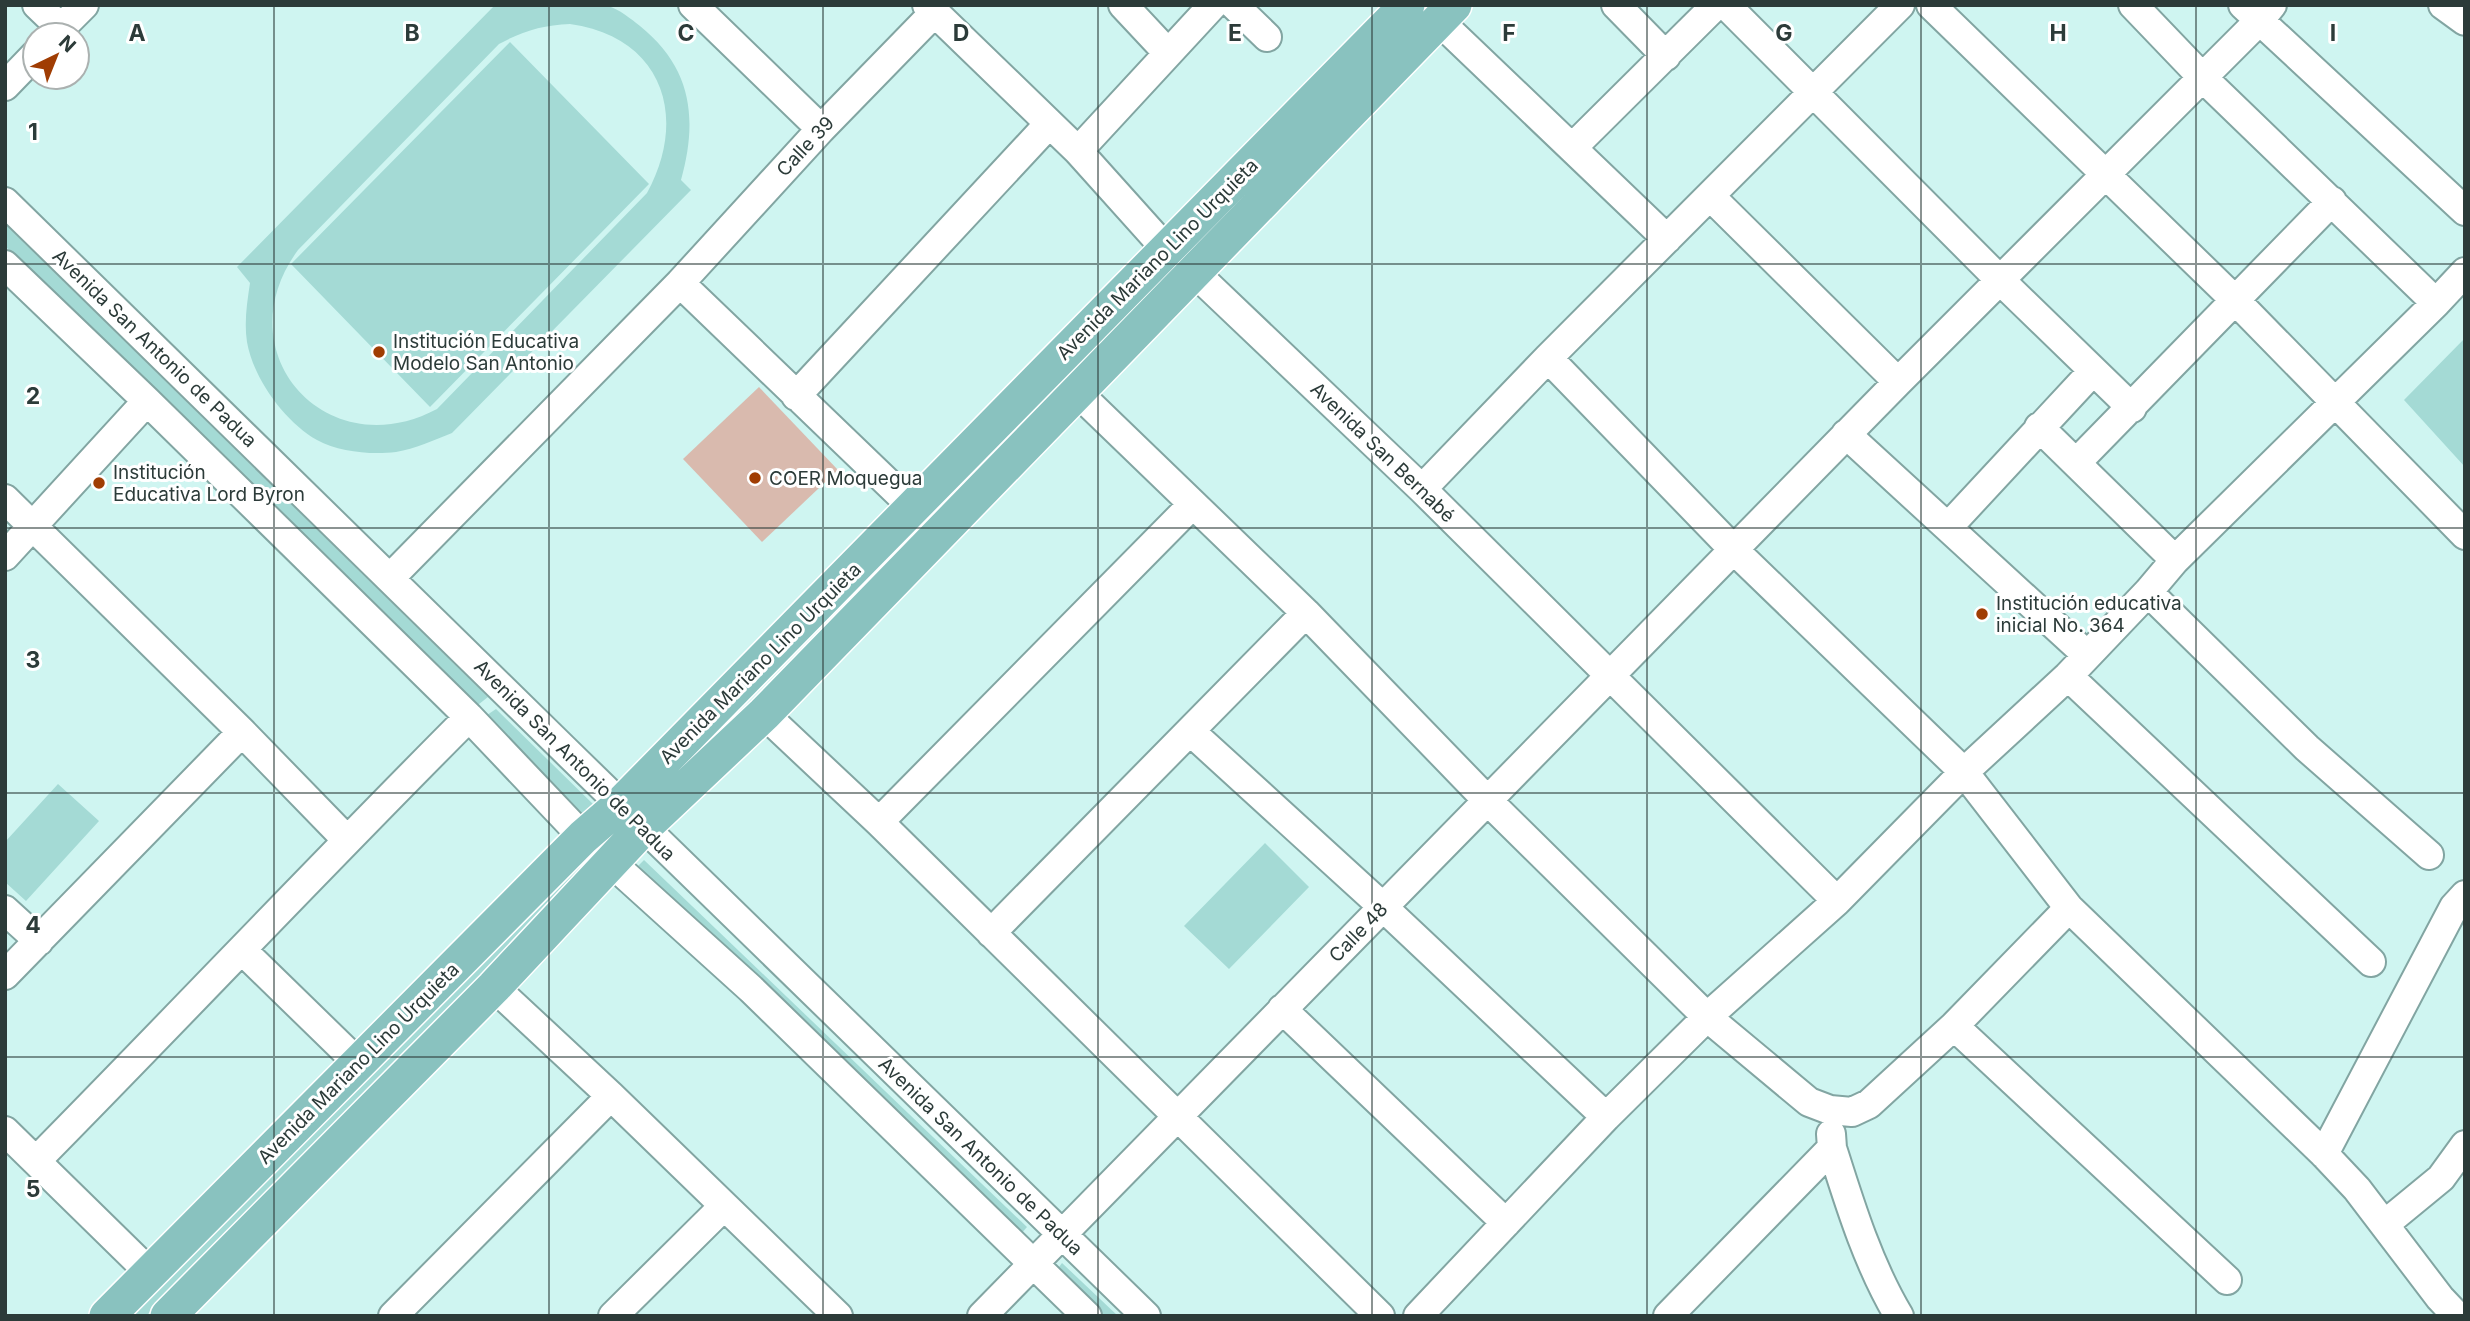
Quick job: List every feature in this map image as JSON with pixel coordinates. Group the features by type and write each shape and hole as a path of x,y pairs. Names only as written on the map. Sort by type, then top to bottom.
{"main road":[{"name":"Avenida Mariano Lino Urquieta","path":"182,1311 612,863 631,817 913,507 1407,5"},
{"name":"Avenida Mariano Lino Urquieta","path":"107,1316 583,837 631,817 764,714 1446,13"}],"street":[{"path":"37,5 49,21"},
{"path":"68,21 83,5"},
{"path":"693,5 821,129"},
{"path":"1123,5 1167,52"},
{"path":"1078,151 1213,5"},
{"path":"1234,5 1267,37"},
{"path":"1572,148 1716,5"},
{"path":"1726,5 2000,280 2132,408"},
{"path":"1422,489 1548,358 1900,5"},
{"path":"1931,5 2235,300 2465,535"},
{"path":"2133,5 2202,77 2437,303"},
{"path":"2443,5 2465,21"},
{"name":"Calle 39","path":"391,577 680,283 930,9"},
{"name":"Avenida San Bernabé","path":"930,9 1078,151 1167,249 1422,489 1837,901"},
{"path":"1630,10 1666,56"},
{"path":"2258,11 2465,211"},
{"name":"Calle 48","path":"982,1316 1846,434 2202,77 2258,11"},
{"path":"1446,13 1572,148 1667,239"},
{"path":"5,86 21,69"},
{"path":"796,396 1049,124"},
{"path":"1710,196 1898,382"},
{"path":"2077,462 2332,201"},
{"name":"Avenida San Antonio de Padua","path":"5,202 391,577 631,817 1146,1316"},
{"name":"Avenida San Antonio de Padua","path":"5,265 469,717 583,837 751,989 1087,1316"},
{"path":"1418,1316 1606,1118 1707,1017 1837,901 1964,772 2068,676 2148,593 2175,559 2437,303 2465,272"},
{"path":"680,283 913,507"},
{"path":"1548,358 1734,550 1964,772 2069,908 2324,1154 2385,1224 2440,1298 2457,1316"},
{"path":"1949,526 2093,371"},
{"path":"1078,393 1306,613 1487,800 1707,1017 1809,1101 1830,1110 1852,1112 1869,1104 1954,1026 2069,908"},
{"path":"5,556 147,401"},
{"path":"2039,428 2175,559"},
{"path":"1846,434 2087,655"},
{"path":"5,499 242,732 346,840"},
{"path":"878,822 1192,505"},
{"path":"2148,593 2307,748 2429,855"},
{"path":"991,933 1306,613"},
{"path":"2068,676 2371,962"},
{"path":"764,714 878,822 1380,1316"},
{"path":"36,1161 243,951 346,840 469,717"},
{"path":"1190,731 1383,907 1606,1118"},
{"path":"5,975 242,732"},
{"path":"2324,1154 2454,906 2465,895"},
{"path":"5,910 39,941"},
{"path":"243,951 358,1063"},
{"path":"751,989 779,960"},
{"path":"494,987 838,1316"},
{"path":"1282,1009 1506,1223"},
{"path":"1954,1026 2227,1280"},
{"path":"886,1120 914,1091"},
{"path":"393,1316 611,1096"},
{"path":"1830,1110 1832,1148 1867,1248 1885,1293 1899,1316"},
{"path":"5,1131 150,1273"},
{"path":"2385,1224 2441,1178 2465,1145"},
{"path":"1668,1316 1832,1148"},
{"path":"613,1316 723,1206"}],"shaded area":[{"path":"596,4 612,7 633,20 657,42 671,59 680,77 689,116 689,136 681,180 691,190 452,433 410,449 376,453 335,447 305,432 272,398 250,356 246,312 250,283 237,267 495,5","holes":["570,24 601,32 627,45 646,63 659,84 665,109 666,136 660,164 647,193 437,409 396,423 358,423 324,412 298,390 280,361 272,326 278,289 298,250 499,44 533,30 551,26"]},
{"path":"510,42 649,184 430,407 291,264"},
{"path":"5,224 488,697 474,708 5,246"},
{"path":"2465,338 2465,467 2404,400"},
{"path":"496,709 596,807 584,823 484,717"},
{"path":"58,784 99,821 26,901 5,882 5,842"},
{"path":"1265,843 1309,887 1229,969 1184,926"},
{"path":"644,860 1027,1227 1020,1235 634,870"},
{"path":"575,863 588,874 146,1316 125,1316"},
{"path":"1062,1263 1118,1316 1101,1316 1056,1271"}],"building":[{"path":"759,387 838,470 762,542 683,459"}],"place":[{"name":"Institución Educativa Modelo San Antonio","path":"379,352"},
{"name":"COER Moquegua","path":"755,478"},
{"name":"Institución Educativa Lord Byron","path":"99,483"},
{"name":"Institución educativa inicial No. 364","path":"1982,614"}]}
